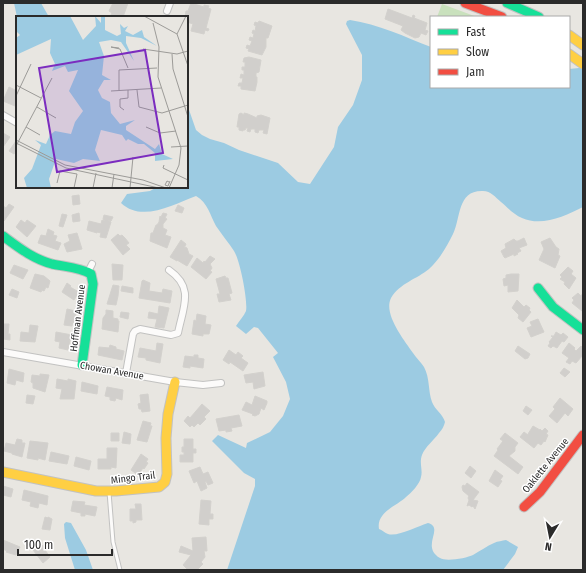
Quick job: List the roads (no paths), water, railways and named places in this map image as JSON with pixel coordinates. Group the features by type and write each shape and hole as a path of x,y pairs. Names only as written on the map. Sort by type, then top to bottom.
{"street":[{"path":"167,11 170,3"},
{"path":"467,3 500,16"},
{"path":"507,3 537,16"},
{"path":"570,36 583,45"},
{"path":"570,55 583,64"},
{"path":"3,115 16,122"},
{"name":"Hoffman Avenue","path":"3,236 22,251 38,259 63,267 84,270 90,268 93,284 82,365"},
{"path":"126,373 133,334 135,331 140,329 171,335 178,333 185,288 179,278 169,270"},
{"path":"538,288 554,309 583,330"},
{"name":"Chowan Avenue","path":"3,352 175,382 202,385 221,383"},
{"name":"Mingo Trail","path":"3,472 96,491 109,492 156,488 167,485 168,473 165,451 166,432 175,382"},
{"name":"Oaklette Avenue","path":"524,507 540,492 583,435"}],"lane":[{"path":"109,492 113,542 120,570"}],"water":[{"path":"14,3 41,3 48,16 17,16"},
{"path":"350,20 360,22 381,28 430,47 430,88 570,88 570,69 579,68 583,62 583,207 561,217 545,221 537,221 522,218 516,215 495,196 486,191 475,192 468,195 461,206 456,228 440,257 424,273 399,289 391,298 389,304 392,319 396,327 414,355 424,367 432,402 445,422 441,431 423,452 419,483 408,495 384,514 379,523 379,529 392,535 408,531 428,523 433,525 434,533 432,548 434,553 440,558 447,560 473,555 498,541 506,540 518,547 515,554 503,570 227,570 255,486 255,479 244,473 212,441 218,435 246,448 247,443 270,432 283,416 290,399 286,382 273,357 278,353 258,328 254,327 246,334 236,326 246,311 245,290 239,263 234,251 216,226 206,206 200,199 196,196 168,207 148,212 129,209 121,203 127,194 150,191 155,188 188,188 188,107 196,130 202,135 239,150 278,163 298,182 310,184 334,147 338,127 353,105 362,80 362,55 346,24 347,21"},
{"path":"66,522 71,523 86,550 93,570 75,570 65,538 64,524"}]}
